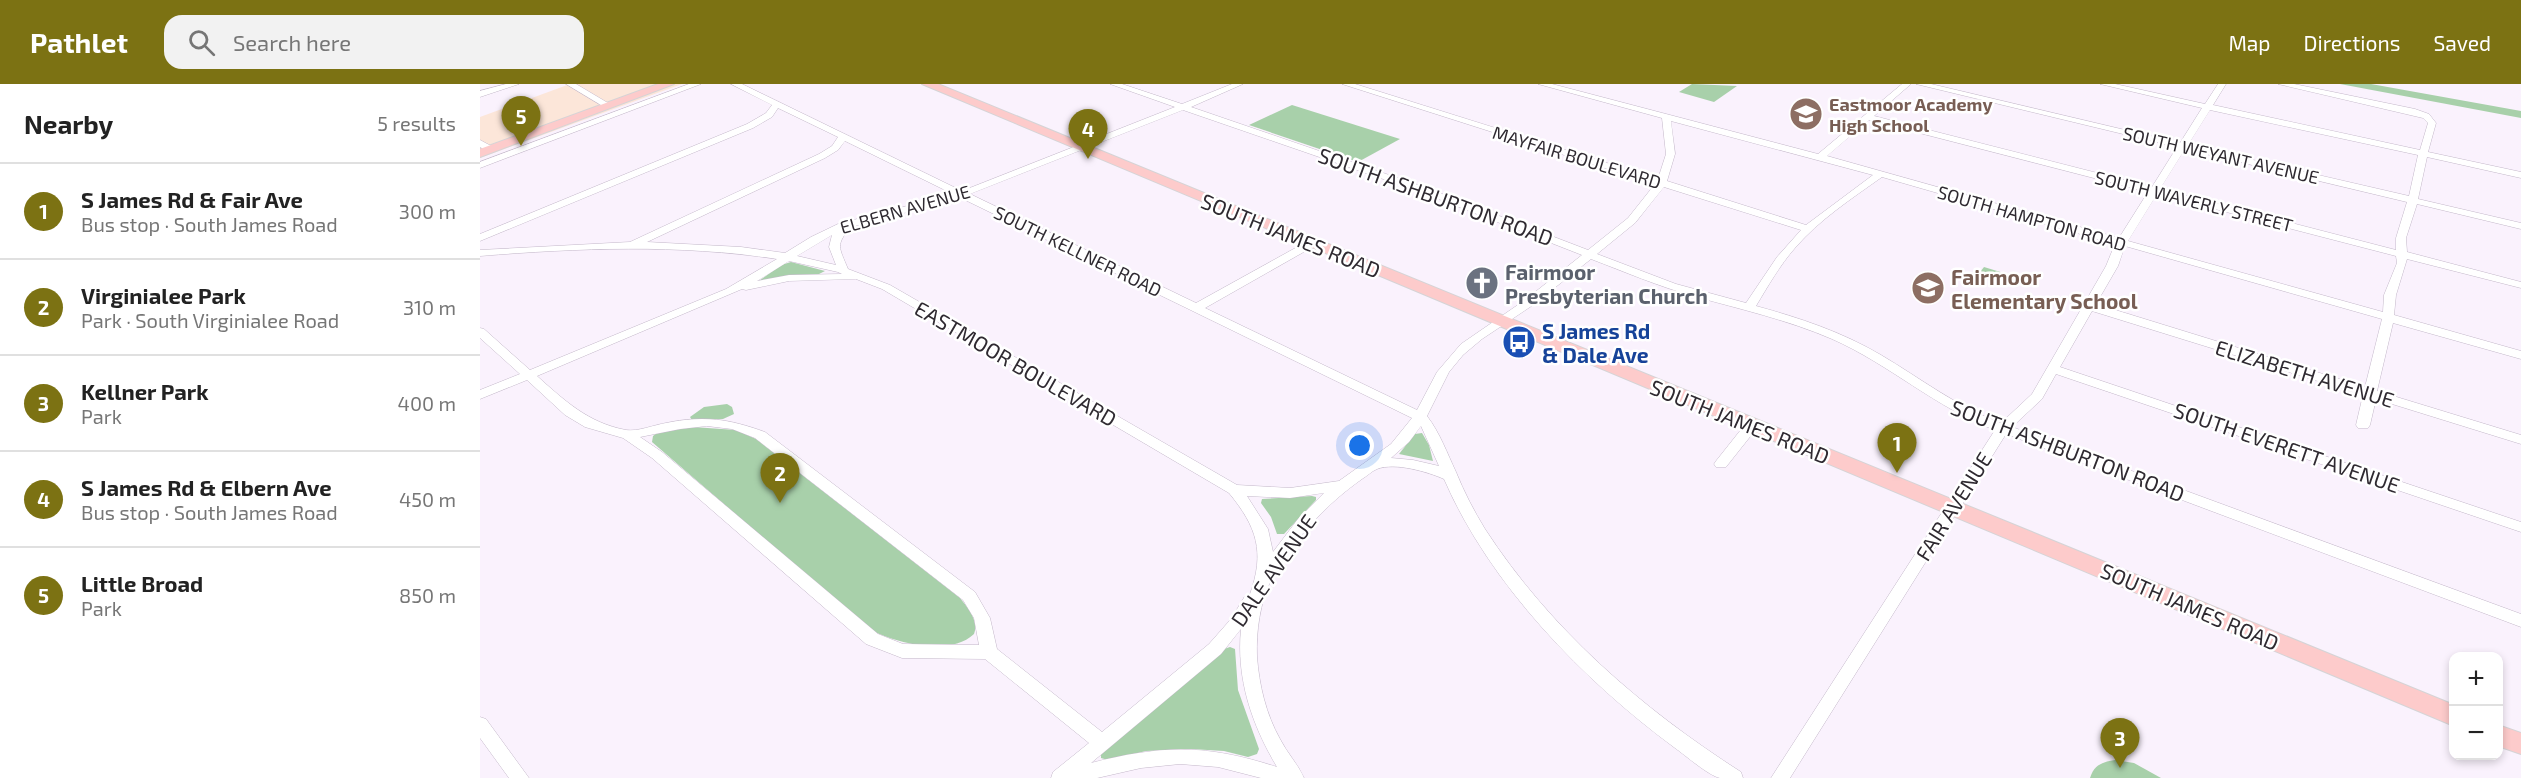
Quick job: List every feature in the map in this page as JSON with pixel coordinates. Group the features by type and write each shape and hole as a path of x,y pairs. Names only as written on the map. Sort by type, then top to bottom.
{"main road":[{"path":"483,148 668,84"},
{"name":"SOUTH JAMES ROAD","path":"928,84 2449,714"},
{"path":"2503,737 2521,744"}],"street":[{"path":"480,94 515,84"},
{"path":"570,84 609,106"},
{"path":"480,165 697,84"},
{"name":"SOUTH KELLNER ROAD","path":"735,84 1421,417"},
{"name":"SOUTH ASHBURTON ROAD","path":"1114,84 1422,190 1672,285 1809,325 1858,346 1900,370 1940,399 2003,428 2521,621"},
{"name":"ELBERN AVENUE","path":"480,395 730,291 815,239 851,223 961,194 1083,149 1239,84"},
{"name":"MAYFAIR BOULEVARD","path":"1346,84 1809,229"},
{"name":"SOUTH HAMPTON ROAD","path":"1542,84 1821,157 2521,355"},
{"path":"1821,157 1907,84"},
{"name":"SOUTH WEYANT AVENUE","path":"1920,84 2521,226"},
{"path":"2104,84 2521,175"},
{"name":"FAIR AVENUE","path":"1780,778 2003,428 2030,405 2112,266 2121,243 2222,84"},
{"path":"2282,84 2412,111 2431,121 2414,200 2401,238 2403,255 2400,274 2390,295 2388,318 2362,425"},
{"path":"480,238 750,126 769,115 776,105"},
{"name":"DALE AVENUE","path":"1059,778 1215,649 1237,623 1278,556 1308,518 1343,485 1374,464 1404,439 1421,417 1444,367 1471,341 1590,254 1634,218 1661,183 1669,166 1671,153 1666,117"},
{"name":"SOUTH WAVERLY STREET","path":"1868,117 2521,285"},
{"path":"629,246 822,156 835,148 843,137"},
{"path":"1750,307 1793,244 1832,209 1879,175"},
{"path":"843,269 834,251 834,242 838,233 851,223"},
{"path":"1196,308 1312,243"},
{"name":"EASTMOOR BOULEVARD","path":"480,253 629,246 690,248 788,256 843,269 867,278 1234,490 1255,516 1261,529 1266,555 1260,586 1253,605 1249,633 1250,663 1256,702 1271,744 1295,778"},
{"path":"730,291 789,278 828,276 867,278"},
{"name":"ELIZABETH AVENUE","path":"2089,306 2521,440"},
{"path":"480,332 582,421 628,435 657,455 872,639 902,651 989,652 1102,742"},
{"name":"SOUTH EVERETT AVENUE","path":"2052,368 2521,527"},
{"path":"1421,417 1432,433 1450,476 1481,533 1519,588 1568,645 1634,706 1734,778"},
{"path":"628,435 672,425 704,423 733,424 760,435 969,597 982,618 989,652"},
{"path":"1721,464 1752,426"},
{"path":"1374,464 1412,463 1430,467 1450,476"},
{"path":"1234,490 1290,493 1343,485"},
{"path":"480,724 520,778"},
{"path":"1066,778 1145,760 1192,756 1240,764 1286,778"}],"shaded area":[{"path":"570,84 682,84 480,158 480,117"}],"green space":[{"path":"1692,84 1737,86 1714,102 1679,92"},
{"path":"2340,84 2371,84 2521,111 2521,118"},
{"path":"1292,105 1400,139 1358,162 1249,125"},
{"path":"791,262 825,271 819,274 759,281 781,265"},
{"path":"1984,267 2020,278 2013,287 1977,276"},
{"path":"727,404 732,407 734,414 723,419 692,420 690,417 704,407"},
{"path":"693,427 736,430 756,439 960,598 974,620 974,634 964,641 937,646 907,643 869,629 652,442 653,436 657,433"},
{"path":"1422,433 1429,445 1433,461 1399,454 1415,434"},
{"path":"1316,497 1316,500 1284,534 1277,534 1271,517 1261,503 1262,499"},
{"path":"1230,647 1235,649 1238,690 1259,749 1257,754 1248,757 1224,751 1191,749 1146,751 1108,760 1101,758 1101,753 1224,649"},
{"path":"2115,760 2134,763 2161,778 2090,778 2099,765"}],"place":[{"name":"Eastmoor Academy High School","path":"1806,114"},
{"name":"Little Broad","path":"521,146"},
{"name":"S James Rd & Elbern Ave","path":"1088,159"},
{"name":"Fairmoor Presbyterian Church","path":"1482,283"},
{"name":"Fairmoor Elementary School","path":"1928,288"},
{"name":"S James Rd & Dale Ave","path":"1519,342"},
{"name":"S James Rd & Fair Ave","path":"1897,473"},
{"name":"Virginialee Park","path":"780,503"},
{"name":"Kellner Park","path":"2120,768"}]}
